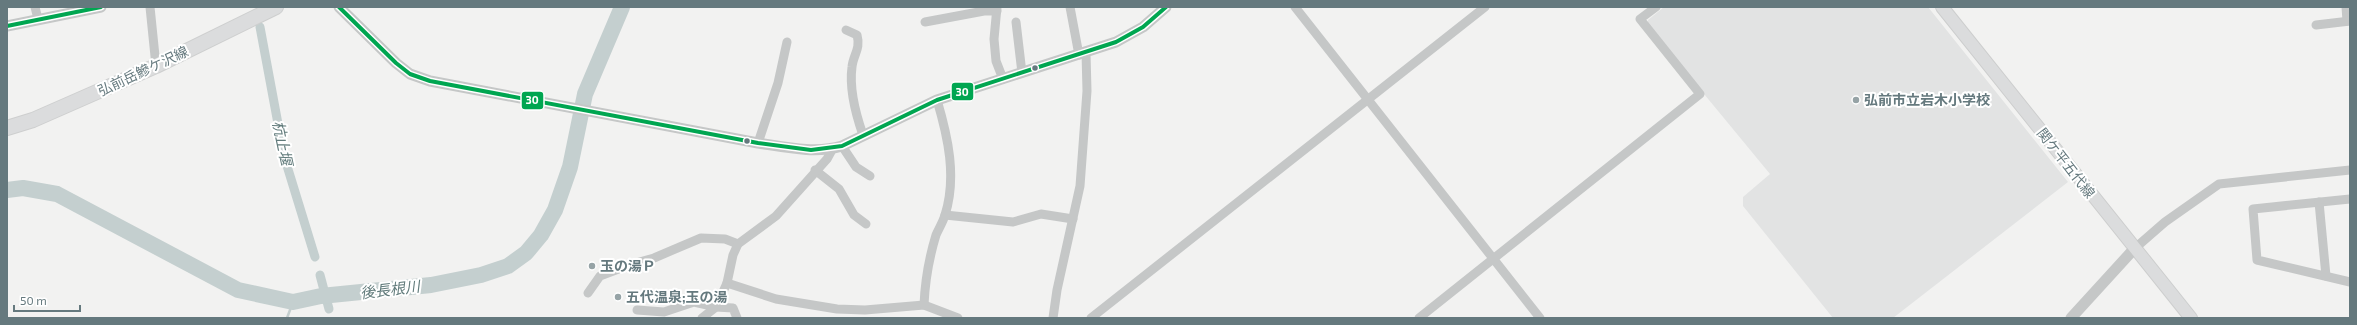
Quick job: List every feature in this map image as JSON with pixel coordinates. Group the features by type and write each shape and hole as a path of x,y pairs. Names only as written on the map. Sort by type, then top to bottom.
{"main road":[{"name":"弘前岳鰺ケ沢線","path":"7,128 33,120 156,66 276,7"},
{"name":"関ケ平五代線","path":"1942,7 2134,249 2191,318"}],"street":[{"path":"35,7 38,19"},
{"path":"7,26 101,7"},
{"path":"150,7 156,66"},
{"path":"339,7 410,74 430,81 553,103 758,143 806,150 837,147 937,100 1083,54 1130,36 1166,7"},
{"path":"1053,318 1057,290 1080,186 1087,91 1083,54 1070,7"},
{"path":"1295,7 1540,318"},
{"path":"1091,318 1485,7"},
{"path":"1419,318 1700,94 1640,19 1656,7"},
{"path":"2316,25 2349,21 2346,7"},
{"path":"925,22 997,9 994,39 996,61 1003,79"},
{"path":"1016,22 1022,73"},
{"path":"846,30 857,35 859,41 858,51 852,67 856,115 863,135"},
{"path":"758,143 778,83 787,42"},
{"path":"924,304 925,280 936,235 945,215 951,180 949,146 937,100"},
{"path":"702,318 716,307 727,283 733,256 738,244 776,216 815,170 837,147"},
{"path":"837,147 856,166 870,176"},
{"path":"815,170 839,190 854,215 866,224"},
{"path":"2071,318 2134,249 2165,222 2219,184 2350,170"},
{"path":"2350,198 2253,209 2257,260 2350,282"},
{"path":"2319,202 2326,276"},
{"path":"945,215 1013,222 1041,214 1073,219"},
{"path":"588,293 600,276 629,265 654,258 701,238 725,239 738,244"},
{"path":"727,283 776,299 837,309 865,310 924,304 958,318"},
{"path":"637,310 664,312 694,302 716,307 733,308 737,318"}],"shaded area":[{"name":"弘前市立岩木小学校","path":"1664,7 1928,7 2068,182 1893,318 1833,318 1743,206 1743,197 1770,174 1648,26 1648,20"}],"waterway":[{"name":"後長根川","path":"7,190 23,188 57,194 238,290 293,302 321,296 431,285 481,275 508,266 526,253 541,235 555,210 570,167 585,94 622,7"},
{"name":"杭止堰","path":"260,27 284,156 315,257"},
{"name":"杭止堰","path":"320,275 329,309"},
{"path":"287,318 293,302"}],"transit line":[{"name":"30","path":"7,26 101,7"},
{"name":"30","path":"339,7 396,63 410,74 430,81 758,143 811,150 842,146 937,100 1116,42 1143,27 1166,7"}],"place":[{"name":"弘前市立岩木小学校","path":"1856,100"},
{"name":"玉の湯Ｐ","path":"592,266"},
{"name":"五代温泉;玉の湯","path":"618,297"}]}
